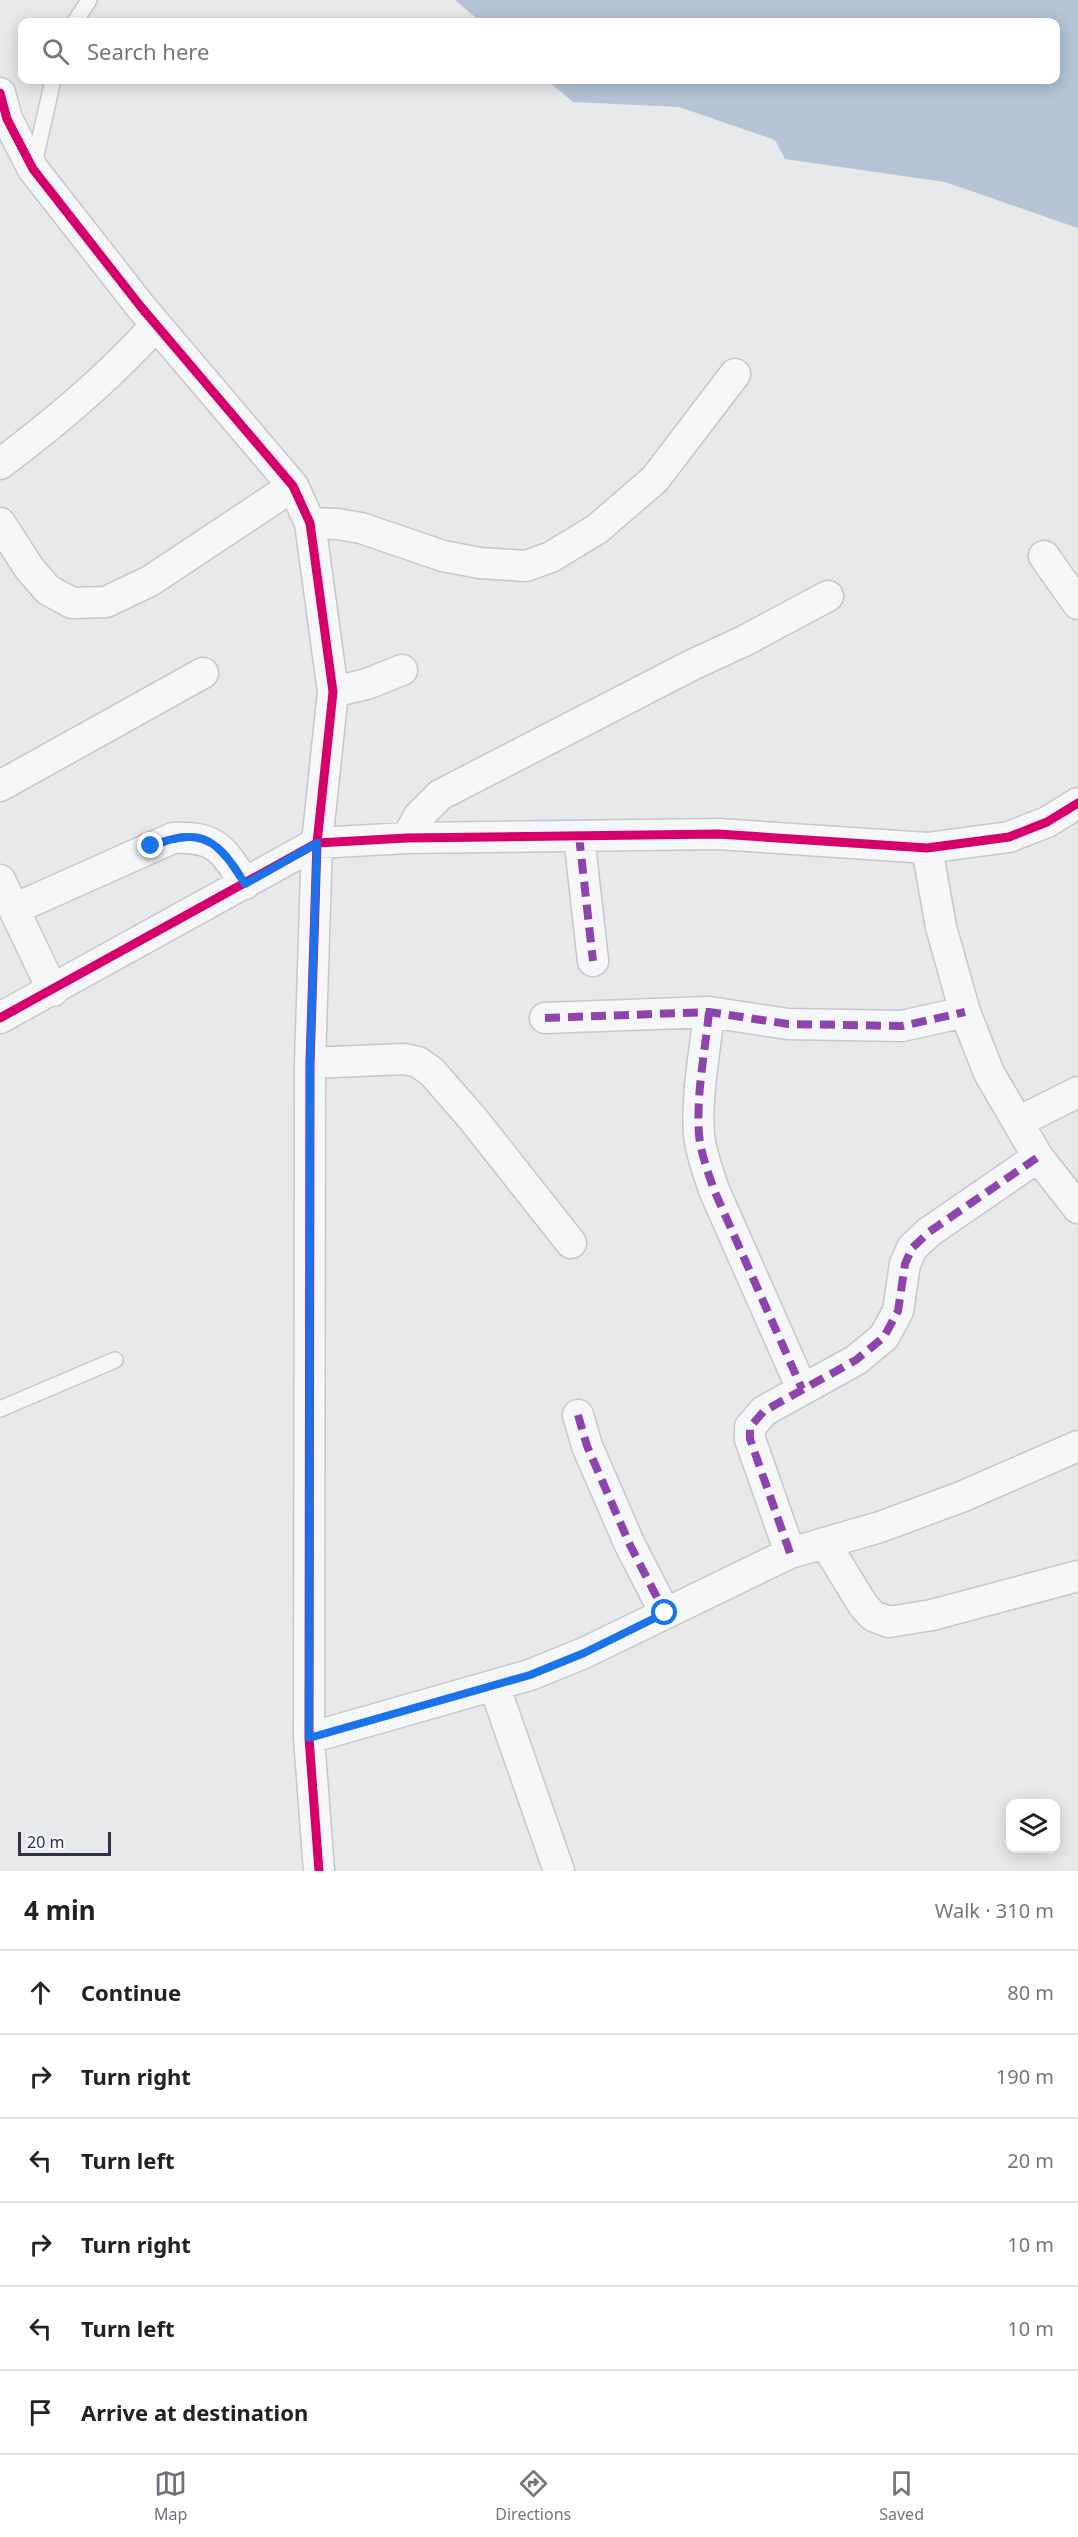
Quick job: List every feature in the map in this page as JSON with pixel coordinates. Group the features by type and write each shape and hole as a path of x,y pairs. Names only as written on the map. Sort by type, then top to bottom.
{"street":[{"path":"0,93 7,119 33,169 156,325 293,486 310,523 333,692 317,843 310,1063 309,1738 319,1871"},
{"path":"0,464 57,421 123,363 156,325"},
{"path":"310,523 361,528 443,556 480,563 526,566 551,557 597,529 655,479 735,374"},
{"path":"0,523 28,568 48,590 72,603 105,603 150,580 293,486"},
{"path":"1044,556 1078,604"},
{"path":"407,838 419,816 440,795 480,772 744,641 828,596"},
{"path":"333,692 367,684 402,670"},
{"path":"0,786 203,673"},
{"path":"0,1018 53,991 317,843 407,838 718,834 927,848 1009,837 1047,822 1078,803"},
{"path":"579,836 593,961"},
{"path":"14,909 173,838 191,837 215,843 230,859 245,884"},
{"path":"927,848 941,927 965,1012 989,1073 1038,1157 1078,1208"},
{"path":"0,880 53,991"},
{"path":"545,1018 709,1012 788,1024 902,1026 965,1012"},
{"path":"709,1012 699,1112 699,1134 704,1161 714,1190 802,1389"},
{"path":"310,1063 405,1059 418,1062 432,1072 473,1119 571,1243"},
{"path":"1018,1122 1078,1092"},
{"path":"790,1553 750,1439 750,1427 764,1411 856,1360 884,1337 898,1311 905,1264 912,1248 929,1232 1038,1157"},
{"path":"578,1414 587,1446 630,1545 665,1613"},
{"path":"309,1738 530,1675 584,1653 790,1553 880,1527 961,1497 1078,1446"},
{"path":"825,1543 863,1605 873,1616 889,1622 932,1615 1078,1576"},
{"path":"494,1685 559,1871"}],"lane":[{"path":"78,18 89,0"},
{"path":"33,169 51,84"},
{"path":"0,1408 116,1360"}],"water":[{"path":"455,0 1078,0 1078,228 945,182 785,159 775,140 679,107 573,102 552,84 1060,84 1060,18 476,18"}],"marked path":[{"path":"579,836 593,961"},
{"path":"151,846 184,837 207,841 217,847 226,857 245,884"},
{"path":"709,1012 698,1120 703,1156 714,1190 802,1389"},
{"path":"545,1018 709,1012 788,1024 902,1026 965,1012"},
{"path":"790,1553 750,1439 750,1427 764,1411 856,1360 884,1337 898,1311 905,1264 912,1248 929,1232 1038,1157"},
{"path":"578,1415 587,1446 630,1545 665,1613"}],"cycle path":[{"path":"0,93 7,119 33,169 141,307 293,486 310,523 333,692 317,843 310,1063 309,1738 319,1871"},
{"path":"0,1018 317,843 407,838 718,834 927,848 1009,837 1047,822 1078,803"}],"route":[{"path":"151,846 173,838 191,837 215,843 230,859 245,884 317,843 310,1063 309,1738 530,1675 584,1653 665,1613"}]}
